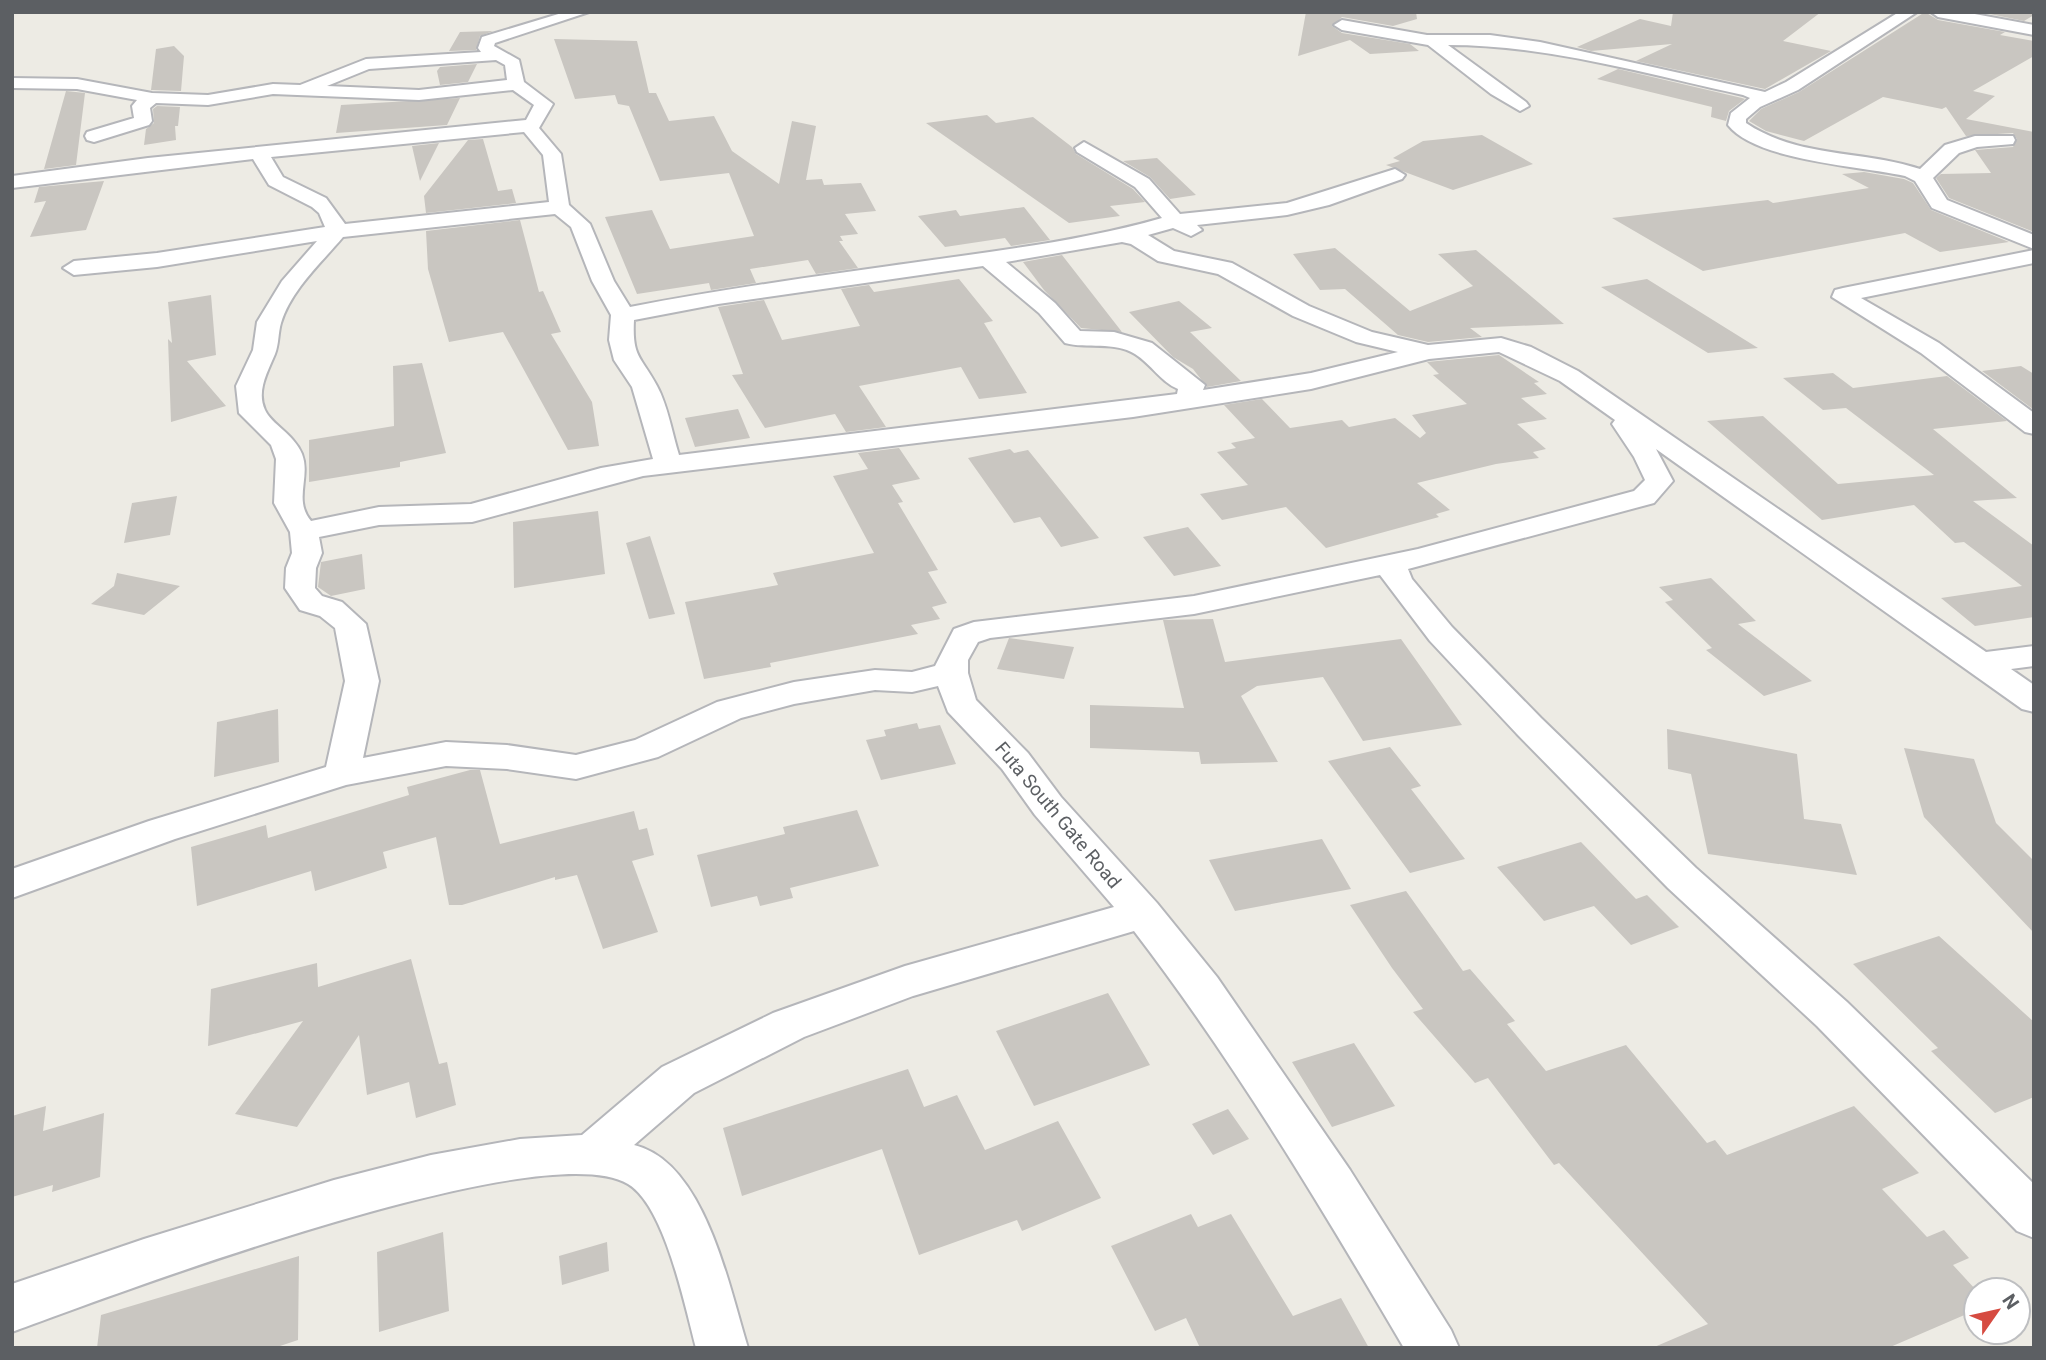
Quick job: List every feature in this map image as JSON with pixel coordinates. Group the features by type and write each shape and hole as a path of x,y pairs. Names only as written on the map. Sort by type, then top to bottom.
{"street":[{"path":"516,84 513,63 503,55 486,48 488,40 582,12"},
{"path":"1910,12 1768,99 1754,103 1737,117 1737,125 1753,136 1793,150 1876,163 1923,177 1938,204 2034,243"},
{"path":"1938,12 2034,30"},
{"path":"1342,25 1432,40 1490,40 1541,47 1748,91 1768,99"},
{"path":"1432,40 1471,68 1488,87 1520,106"},
{"path":"305,89 366,64 503,55"},
{"path":"12,83 77,83 152,98 220,100 264,90 305,89 347,95 406,96 516,84 544,104 530,128 552,154 557,173 559,208"},
{"path":"94,136 142,121 141,106 152,98"},
{"path":"12,182 531,125"},
{"path":"1923,177 1952,149 1975,142 2006,141"},
{"path":"1084,148 1142,183 1175,221 1212,245 1224,268"},
{"path":"259,153 275,180 318,201 331,216 337,231"},
{"path":"623,315 834,280 988,259 1122,236 1175,221 1287,209 1322,201 1395,175"},
{"path":"74,268 158,260 337,231 559,208 580,224 603,281 623,315 621,340 626,360 645,387 668,465"},
{"path":"337,231 290,286 269,322 265,351 249,386 252,413 279,439 290,459 287,500 293,518 304,531 307,553 301,568 300,588 311,603 331,609 350,624 362,681 342,774"},
{"path":"1122,236 1136,238 1166,256 1224,268 1301,312 1374,340 1429,352"},
{"path":"2034,256 1843,295 1930,348 2034,426"},
{"path":"988,259 1047,308 1073,338 1114,339 1143,348 1180,380 1192,385 1188,399"},
{"path":"304,531 379,516 472,513 611,474 668,465 1133,410 1311,381 1429,352 1501,345 1522,352 1569,376 2034,701"},
{"path":"12,884 162,830 342,774 446,754 507,757 576,766 646,749 729,710 794,693 875,680 912,682 951,673 952,660 965,636 985,629 1194,605 1391,563 1644,497 1659,481 1648,457 1611,406"},
{"path":"1391,563 1398,580 1441,634 1529,726 1682,878 1832,1014 2034,1216"},
{"path":"1980,663 2034,656"},
{"name":"Futa South Gate Road","path":"951,673 960,704 1015,761 1048,806 1143,914 1202,989 1333,1185 1433,1348"},
{"path":"594,1153 676,1081 755,1040 834,1006 1143,914"},
{"path":"12,1308 384,1185 519,1158 594,1153 640,1166 660,1183 679,1214 722,1348"}],"building":[{"path":"1306,12 1416,12 1417,19 1393,26 1342,17 1332,26 1342,33 1410,44 1419,51 1370,54 1350,40 1298,56"},
{"path":"1673,12 1821,12 1783,41 1831,51 1765,89 1636,61 1672,44 1591,51 1577,47 1640,19 1671,26"},
{"path":"1925,12 1938,20 2005,32 2000,35 2034,41 2034,56 1973,91 1995,96 1966,119 2034,132 2034,232 1949,198 1936,178 1941,174 1991,173 1975,150 2013,147 2017,139 2013,133 1966,136 1946,107 1942,109 1883,97 1804,141 1766,131 1749,121 1761,109 1799,92"},
{"path":"1980,12 2034,12 2034,15 2024,21"},
{"path":"493,31 480,36 476,50 449,51 460,32"},
{"path":"554,39 637,41 649,93 656,93 669,121 714,116 732,151 779,184 792,121 816,126 806,180 822,179 824,185 861,183 876,211 845,214 858,234 840,236 843,241 839,241 858,268 816,274 808,260 750,269 756,283 711,290 709,283 637,294 605,217 652,210 670,249 754,236 729,173 660,181 629,106 618,104 615,95 575,99"},
{"path":"174,46 184,56 181,91 151,90 156,49"},
{"path":"477,64 468,82 440,85 437,71 440,67"},
{"path":"1618,69 1745,99 1729,111 1726,121 1711,117 1712,107 1597,79"},
{"path":"66,91 85,93 76,165 44,169"},
{"path":"460,98 447,125 336,133 341,105"},
{"path":"157,106 180,107 178,126 175,126 176,140 144,145 146,129 154,123 153,109"},
{"path":"987,115 996,123 1033,117 1072,147 1076,154 1133,189 1145,202 1110,206 1120,216 1069,223 926,123"},
{"path":"1482,135 1533,164 1453,190 1386,165 1400,161 1393,158 1423,141"},
{"path":"483,139 498,191 512,189 516,203 426,213 424,196 468,140"},
{"path":"439,143 420,181 412,146"},
{"path":"1157,158 1196,195 1170,199 1150,177 1123,161"},
{"path":"1864,172 1913,183 1931,210 2009,242 1940,252 1905,233 1703,271 1612,218 1768,200 1773,203 1869,188 1842,174"},
{"path":"104,181 86,230 30,237 46,201 34,203 39,187"},
{"path":"1024,207 1050,240 1011,246 1005,238 945,247 918,216 956,210 960,216"},
{"path":"520,220 539,292 543,291 561,332 551,334 592,402 599,446 568,450 503,332 449,342 428,269 426,231"},
{"path":"1335,248 1410,311 1473,286 1438,254 1476,250 1564,324 1470,328 1482,337 1428,342 1398,335 1345,289 1320,290 1293,254"},
{"path":"1062,255 1122,332 1081,328 1044,290 1023,262"},
{"path":"959,279 993,321 984,323 1027,393 979,399 961,367 859,386 886,427 846,432 835,414 765,428 732,375 743,374 718,307 764,300 782,340 860,326 841,289 869,285 874,292"},
{"path":"1647,279 1758,348 1708,353 1601,287"},
{"path":"211,295 216,355 187,361 226,406 171,422 168,339 172,343 168,302"},
{"path":"1179,301 1212,328 1190,332 1241,381 1207,387 1193,369 1173,357 1129,312"},
{"path":"1499,355 1539,382 1534,383 1547,394 1521,398 1547,419 1517,424 1546,449 1533,452 1539,458 1496,464 1417,483 1450,510 1436,514 1439,517 1326,548 1286,507 1222,520 1200,494 1248,485 1217,452 1236,448 1231,443 1255,438 1224,405 1262,399 1290,428 1342,420 1349,427 1395,418 1420,438 1426,433 1412,415 1467,404 1433,375 1439,374 1427,362"},
{"path":"422,363 446,453 400,462 400,467 309,482 309,440 394,426 393,366"},
{"path":"2021,366 2034,374 2034,410 1982,371"},
{"path":"1833,373 1853,388 1947,376 2007,421 1933,429 2017,498 1973,501 2034,546 2034,617 1975,626 1941,598 2022,586 1964,542 1955,543 1914,505 1822,520 1707,421 1763,416 1838,484 1934,475 1846,408 1823,410 1783,378"},
{"path":"738,409 750,438 695,447 685,418"},
{"path":"899,448 920,479 892,485 903,502 898,503 938,570 928,572 947,603 932,607 940,619 911,625 918,634 704,679 685,602 778,585 773,573 874,553 833,476 868,469 858,453"},
{"path":"1010,449 1014,453 1028,450 1099,538 1061,547 1040,517 1014,523 968,458"},
{"path":"177,496 170,535 124,543 132,503"},
{"path":"598,511 605,574 514,588 513,522"},
{"path":"1188,527 1221,566 1174,576 1143,537"},
{"path":"650,536 675,614 649,619 626,543"},
{"path":"362,554 365,589 331,596 318,587 321,562"},
{"path":"117,573 180,586 144,615 91,604 114,586"},
{"path":"1711,578 1756,621 1738,624 1812,681 1764,696 1706,650 1712,648 1665,602 1673,600 1659,587"},
{"path":"1213,619 1225,662 1401,639 1462,725 1363,741 1323,677 1257,686 1241,696 1278,762 1201,764 1199,752 1090,748 1090,705 1184,708 1163,620"},
{"path":"1009,638 1074,647 1064,679 997,669"},
{"path":"278,709 279,762 214,777 217,722"},
{"path":"917,723 919,729 940,725 956,764 881,780 866,740 886,736 884,730"},
{"path":"1667,729 1797,754 1804,819 1841,824 1857,875 1708,854 1691,774 1668,769"},
{"path":"1390,747 1421,786 1411,789 1465,859 1410,873 1328,761"},
{"path":"1904,748 1974,759 1996,823 2034,861 2034,933 1924,817"},
{"path":"470,770 480,770 500,844 634,811 639,830 647,828 654,855 632,861 658,932 603,949 577,875 555,880 555,877 462,905 449,905 436,837 383,852 387,868 315,891 311,871 197,906 191,847 266,825 268,838 409,795 407,787"},
{"path":"857,810 879,866 790,888 793,898 760,906 757,896 711,907 697,855 785,834 783,827"},
{"path":"1322,839 1351,889 1235,911 1209,860"},
{"path":"1581,842 1636,899 1647,895 1679,927 1631,945 1594,906 1544,921 1497,867"},
{"path":"1406,891 1463,971 1470,969 1515,1021 1507,1024 1546,1071 1626,1045 1707,1143 1715,1140 1727,1155 1854,1106 1919,1173 1882,1189 1927,1237 1944,1230 1969,1258 1953,1265 1963,1276 1962,1316 1888,1348 1652,1348 1708,1324 1559,1163 1554,1165 1488,1078 1475,1083 1413,1012 1423,1009 1350,905"},
{"path":"1939,936 2034,1022 2034,1097 1995,1113 1931,1051 1938,1048 1853,964"},
{"path":"411,959 439,1064 447,1062 456,1105 416,1118 409,1082 367,1095 359,1035 297,1127 235,1114 303,1021 208,1046 211,989 317,963 318,987"},
{"path":"1108,993 1150,1065 1034,1106 996,1031"},
{"path":"1354,1043 1395,1106 1332,1127 1292,1062"},
{"path":"908,1069 924,1107 957,1095 985,1150 1058,1121 1101,1198 1022,1231 1017,1220 919,1255 882,1149 742,1196 723,1128"},
{"path":"46,1106 43,1131 104,1113 100,1177 52,1192 53,1185 12,1197 12,1116"},
{"path":"1228,1109 1249,1139 1213,1155 1192,1124"},
{"path":"1191,1214 1198,1227 1231,1214 1293,1316 1341,1298 1369,1348 1200,1348 1186,1318 1155,1331 1111,1246"},
{"path":"443,1232 449,1311 379,1332 377,1252"},
{"path":"607,1242 609,1271 562,1285 559,1256"},
{"path":"299,1256 298,1340 274,1348 97,1348 101,1315"}]}
